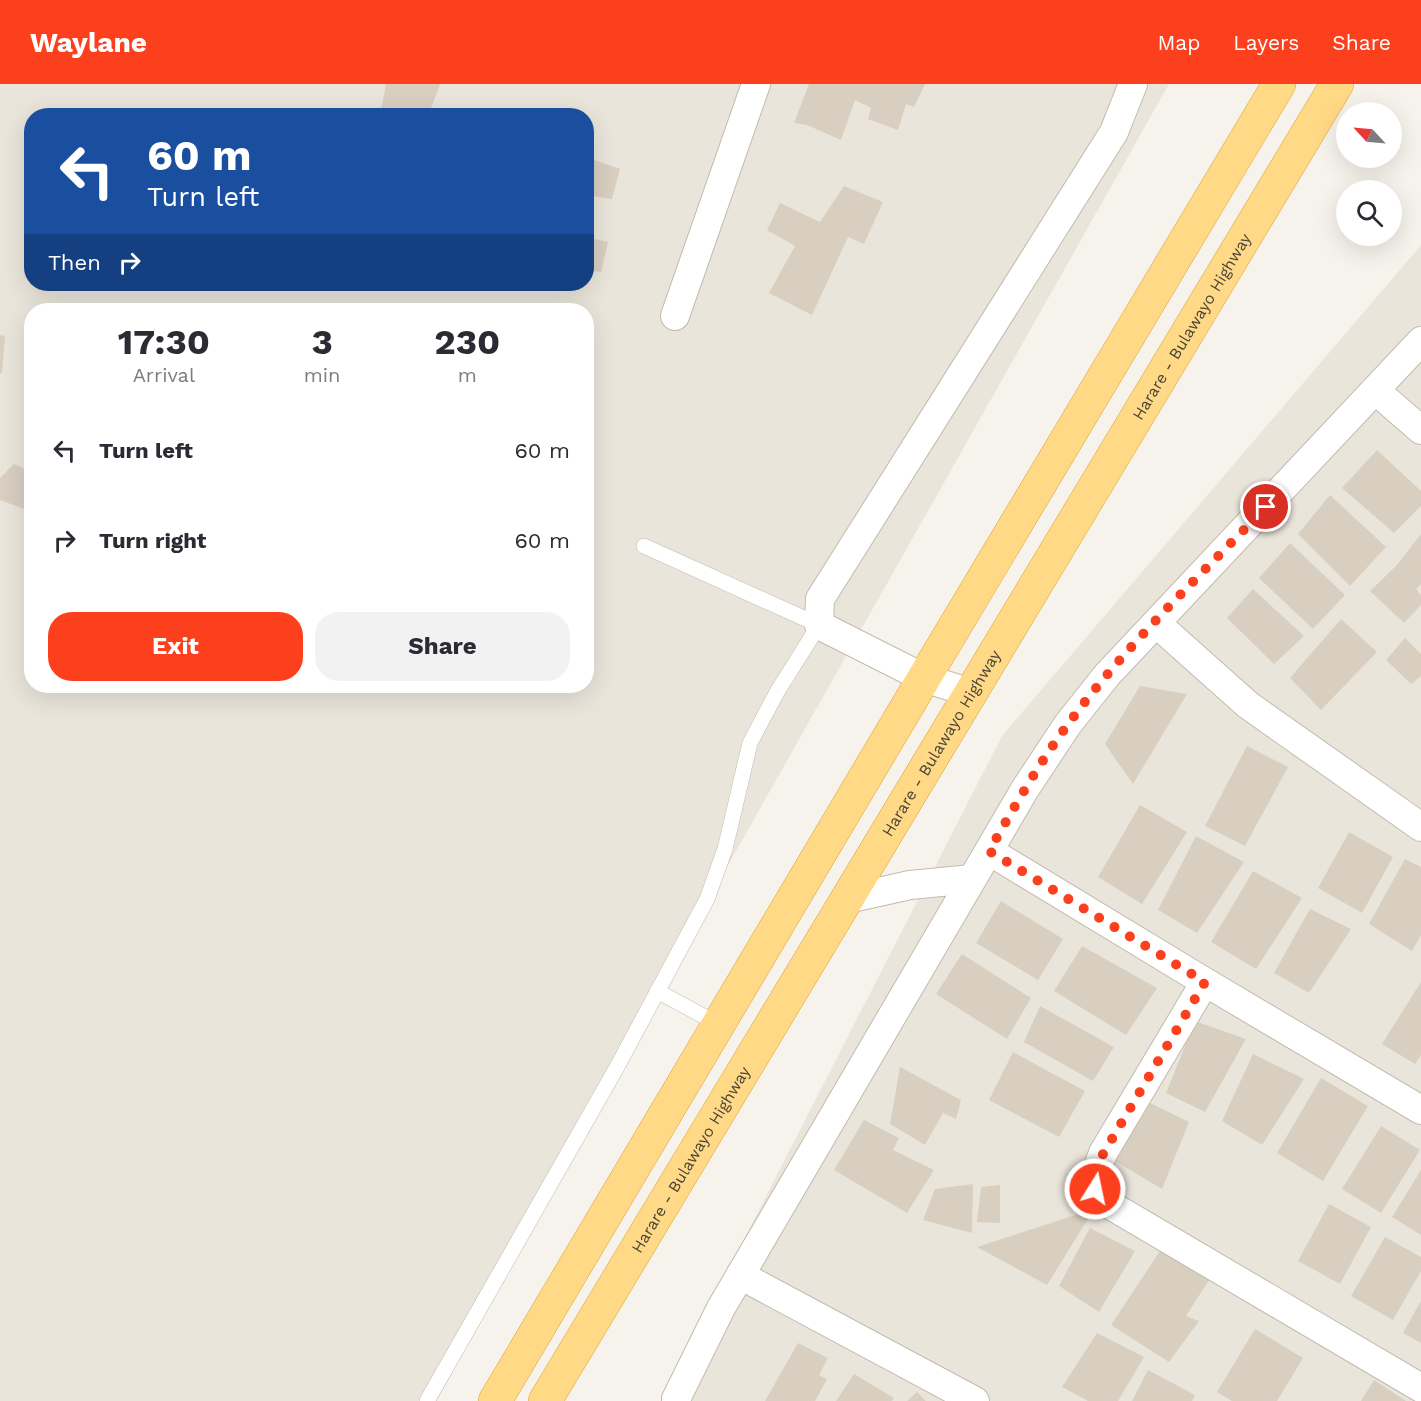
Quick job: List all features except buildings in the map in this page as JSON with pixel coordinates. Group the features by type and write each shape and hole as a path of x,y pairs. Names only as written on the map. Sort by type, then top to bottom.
{"highway":[{"path":"495,1401 1280,84"},
{"name":"Harare - Bulawayo Highway","path":"545,1401 1337,84"}],"street":[{"path":"675,316 756,84"},
{"path":"970,693 924,678 819,625 820,599 1114,132 1133,84"},
{"path":"676,1399 716,1316 1025,789 1068,723 1107,675 1155,623 1421,341"},
{"path":"1376,391 1421,430"},
{"path":"1155,623 1248,705 1421,827"},
{"path":"989,851 1421,1110"},
{"path":"847,899 910,885 972,879"},
{"path":"1205,982 1103,1154 1096,1175 1097,1195 1110,1205 1421,1388"},
{"path":"740,1275 975,1401"}],"lane":[{"path":"427,1401 617,1067 707,899 725,849 750,743 777,692 819,625 644,546"},
{"path":"657,991 720,1025"}],"shaded area":[{"path":"0,84 1169,84 657,991 437,1401 0,1401"},
{"path":"1421,245 1421,1401 661,1401 1002,736"}],"route":[{"path":"1095,1189 1096,1175 1103,1154 1205,982 989,851 1025,789 1068,723 1107,675 1266,507"}]}
